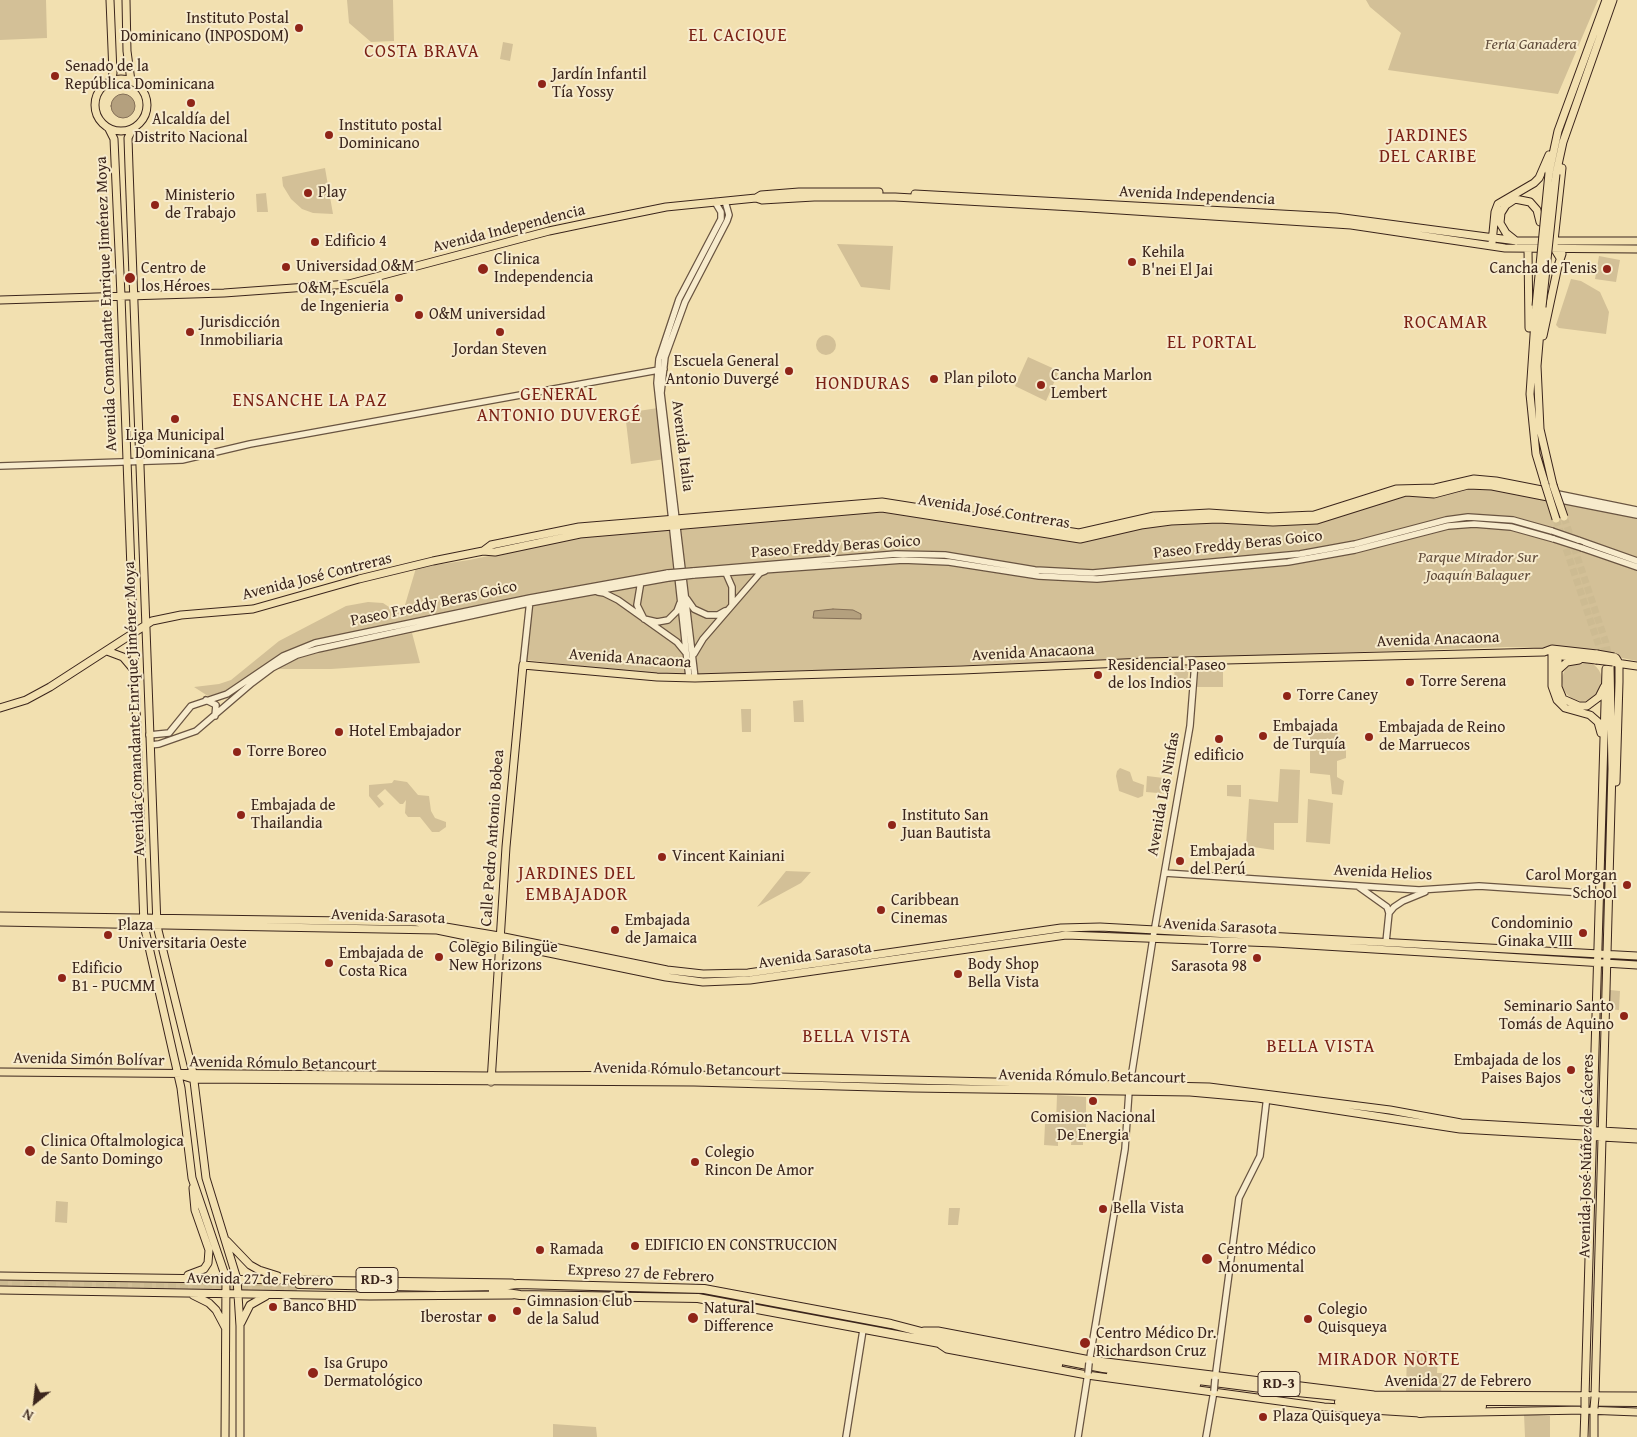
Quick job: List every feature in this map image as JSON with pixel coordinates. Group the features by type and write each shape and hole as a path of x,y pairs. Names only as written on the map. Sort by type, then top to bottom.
{"highway":[{"name":"Expreso 27 de Febrero","path":"518,1284 704,1289 924,1331 937,1336 1063,1363 941,1345 698,1298 520,1294 502,1291 299,1287 438,1287 518,1284"},
{"name":"RD-3","path":"1063,1363 1334,1399 1637,1407"},
{"path":"1334,1399 1374,1395"},
{"path":"1414,1397 1469,1403"},
{"path":"1334,1399 1375,1411"},
{"name":"RD-3","path":"1469,1403 1637,1402"},
{"path":"1420,1413 1469,1403"}],"main road":[{"path":"110,0 113,73 111,81"},
{"path":"126,0 126,51 131,81"},
{"path":"1538,277 1552,174 1562,132 1606,0"},
{"path":"1492,242 1498,204 1505,198 1523,192 1539,178 1562,132 1613,0"},
{"path":"120,79 131,81 142,89 148,108 143,120 132,130 120,132 109,129 99,121 95,102 100,90 111,81 120,79"},
{"name":"Avenida Comandante Enrique Jiménez Moya","path":"109,129 114,139 121,296 144,922 178,1074 192,1178 226,1278 225,1437"},
{"name":"Avenida Comandante Enrique Jiménez Moya","path":"132,130 128,138 156,922 193,1076 206,1178 237,1279 240,1326 240,1437"},
{"path":"1560,258 1554,244 1562,132"},
{"path":"1528,249 1534,364 1540,429 1560,518 1545,484 1536,454 1531,418 1534,364 1552,174"},
{"name":"Avenida Independencia","path":"0,300 292,290 349,284 549,231 666,207 756,198 762,200 814,197 895,197 1336,217 1528,249 1554,244 1568,248 1637,241"},
{"path":"1517,241 1506,233 1500,223 1501,213 1506,205 1520,199 1530,202 1537,210 1540,222 1539,306"},
{"name":"Avenida Independencia","path":"1492,242 1517,241 1604,245 1637,249"},
{"path":"1534,364 1560,258 1568,248"},
{"name":"Avenida José Contreras","path":"0,708 34,696 107,651 146,623 181,615 253,608 359,579 483,551 492,545 579,527 675,523 882,502 1080,533 1154,516 1209,513 1268,517 1314,515 1396,489 1435,488 1474,479 1496,481 1553,492"},
{"path":"107,651 123,657 134,670"},
{"name":"Avenida Anacaona","path":"523,665 692,678 1544,652 1597,657 1613,662 1637,665"},
{"path":"1555,652 1559,692 1564,700 1579,706 1586,706 1599,698 1606,682"},
{"path":"1555,652 1552,686 1557,700 1565,708 1590,715 1598,722 1602,730 1603,761"},
{"name":"Avenida Anacaona","path":"1555,652 1586,659 1597,657"},
{"path":"1556,672 1567,662 1586,659"},
{"name":"Avenida José Núñez de Cáceres","path":"1594,1437 1600,828 1606,682 1613,662"},
{"name":"Avenida José Núñez de Cáceres","path":"1584,1437 1606,958 1610,828 1618,754 1613,662"},
{"name":"Calle Pedro Antonio Bobea","path":"491,1079 513,753 523,665"},
{"path":"1600,828 1610,828"},
{"path":"1600,870 1609,871"},
{"path":"1599,881 1609,881"},
{"name":"Avenida Sarasota","path":"0,916 144,922"},
{"name":"Avenida Sarasota","path":"0,922 416,922 666,977 697,982 724,982 1066,935 1598,957"},
{"name":"Avenida Sarasota","path":"499,940 667,970 718,974 748,973 1060,928 1155,930 1386,942 1598,957 1637,965"},
{"name":"Avenida Sarasota","path":"1606,958 1637,956"},
{"name":"Avenida Simón Bolívar","path":"0,1072 178,1074"},
{"name":"Avenida Rómulo Betancourt","path":"178,1074 193,1076 491,1079 692,1075 1130,1088 1209,1087 1461,1122 1637,1139"},
{"name":"Avenida Rómulo Betancourt","path":"1597,1134 1637,1133"},
{"path":"180,1278 204,1269 209,1258 209,1250 195,1210 192,1178"},
{"path":"225,1239 250,1265 259,1270 286,1278"},
{"name":"Avenida 27 de Febrero","path":"0,1276 286,1278 518,1284"},
{"name":"Avenida 27 de Febrero","path":"0,1290 502,1296 520,1294"},
{"path":"188,1293 209,1303 216,1310 227,1331"},
{"path":"240,1326 250,1305 269,1294"},
{"name":"Avenida 27 de Febrero","path":"924,1331 938,1331 1090,1361 1216,1378 1374,1395 1414,1397 1637,1396"},
{"name":"Avenida 27 de Febrero","path":"941,1345 947,1349 1088,1374 1213,1392 1375,1411 1420,1413 1594,1409 1637,1412"}],"street":[{"name":"Avenida Italia","path":"662,371 684,302 727,221 729,215 725,200"},
{"name":"Avenida Italia","path":"692,678 662,393 662,371 659,359 679,299 721,219 721,212 715,202"},
{"path":"0,466 182,460 250,444 662,371"},
{"path":"1553,492 1637,510"},
{"path":"1553,492 1637,515"},
{"name":"Paseo Freddy Beras Goico","path":"725,571 896,554 945,555 1035,570 1073,574 1205,567 1318,552 1468,517 1502,519 1552,531 1637,561"},
{"name":"Paseo Freddy Beras Goico","path":"150,735 169,733 182,714 191,706 203,700 234,691 268,665 296,650 315,643 641,579 693,573 903,560 949,562 1038,576 1075,579 1315,558 1355,550 1448,526 1474,524 1512,526 1637,567"},
{"path":"588,592 604,593 644,619 681,646 691,659 699,644 760,573 770,569"},
{"path":"725,571 732,587 732,607"},
{"path":"641,579 637,605 644,619"},
{"name":"Paseo Freddy Beras Goico","path":"530,601 588,592 641,579"},
{"path":"644,619 657,622 668,620 677,611 684,599 694,609 707,615 718,615 732,607"},
{"name":"Calle Pedro Antonio Bobea","path":"523,665 530,601"},
{"name":"Paseo Freddy Beras Goico","path":"150,744 159,744 196,731 258,678 298,656 429,622"},
{"name":"Avenida Las Ninfas","path":"1078,1437 1125,1149 1130,1088 1153,938 1190,726 1195,662"},
{"path":"203,700 215,704 217,708 215,716"},
{"path":"182,714 179,725 182,731 196,731"},
{"name":"Avenida Helios","path":"1165,873 1430,891 1479,886 1599,894"},
{"path":"1359,887 1384,903 1389,913 1386,942"},
{"path":"1389,913 1403,901 1430,891"},
{"path":"1206,1437 1216,1378 1239,1198 1260,1156 1267,1096"},
{"path":"846,1437 863,1330"}],"green space":[{"path":"0,0 46,0 47,38 0,40"},
{"path":"347,0 393,0 394,41 371,42 349,23"},
{"name":"Feria Ganadera","path":"1366,0 1598,0 1558,94 1388,70 1401,33 1370,7"},
{"path":"503,42 513,44 510,61 500,59"},
{"name":"Play","path":"325,168 333,214 313,213 302,209 291,199 283,186 282,177"},
{"path":"266,193 268,212 257,212 256,194"},
{"path":"837,244 893,246 890,290 861,287"},
{"name":"Cancha de Tenis","path":"1599,256 1620,260 1616,282 1595,279"},
{"path":"1571,279 1581,281 1600,292 1609,312 1606,334 1559,328 1556,325"},
{"path":"826,335 833,338 836,345 833,352 826,355 819,352 816,345 819,338"},
{"path":"1028,357 1059,371 1046,401 1015,386"},
{"path":"658,408 665,459 631,464 625,413"},
{"name":"Parque Mirador Sur Joaquín Balaguer","path":"1481,487 1637,517 1637,661 1578,649 1507,647 673,675 527,660 532,596 291,650 268,663 225,693 208,696 194,687 219,684 231,680 279,641 346,606 368,602 383,603 389,607 405,605 416,568 469,560 584,536 882,510 1069,541 1158,524 1218,521 1255,524 1402,496"},
{"path":"412,633 420,663 331,669 275,669 303,656"},
{"path":"1586,661 1593,664 1599,670 1602,681 1601,689 1593,698 1586,701 1578,701 1571,698 1563,689 1562,677 1565,670 1574,662"},
{"path":"1198,664 1223,665 1223,687 1196,687"},
{"path":"1189,666 1187,683 1175,684 1174,667"},
{"path":"803,700 804,722 794,722 793,701"},
{"path":"741,709 751,709 751,732 742,732"},
{"path":"1310,726 1337,726 1338,739 1346,741 1346,758 1337,761 1337,777 1344,781 1342,795 1332,794 1330,775 1310,773"},
{"path":"1120,768 1130,772 1133,781 1144,785 1143,796 1138,798 1119,791 1116,776"},
{"path":"1280,769 1300,770 1298,823 1274,823 1274,850 1246,846 1249,799 1278,802"},
{"path":"1147,776 1172,779 1170,794 1146,792"},
{"path":"394,780 407,782 418,795 429,796 431,811 435,818 446,822 446,827 439,832 432,832 420,817 408,817 405,813 406,800 403,804 400,804 385,789 377,796 384,804 379,808 369,796 369,785 392,783"},
{"path":"1227,785 1241,785 1241,797 1227,796"},
{"path":"1308,799 1333,803 1330,844 1306,842"},
{"path":"786,871 811,872 801,883 757,907"},
{"path":"1610,990 1620,991 1619,1010 1609,1009"},
{"path":"1057,1095 1086,1097 1086,1133 1083,1134 1083,1145 1071,1145 1072,1135 1068,1134 1067,1139 1058,1138 1058,1146 1044,1145 1045,1124 1056,1124"},
{"path":"56,1201 68,1202 67,1223 55,1222"},
{"path":"949,1208 960,1208 958,1225 948,1225"},
{"path":"0,1277 297,1281 297,1293 0,1289"},
{"path":"1407,1350 1442,1352 1442,1358 1438,1359 1437,1373 1442,1373 1441,1394 1406,1393"},
{"path":"1524,1414 1550,1416 1550,1437 1525,1437"},
{"path":"553,1424 596,1427 597,1437 553,1437"}],"shaded area":[{"path":"123,94 132,97 135,106 132,115 123,118 114,115 111,106 114,97"},
{"path":"833,609 853,610 861,614 861,619 813,618 814,611"}],"tunnel":[{"path":"1564,517 1606,643 1609,660"},
{"path":"1556,519 1603,658"},
{"path":"0,1285 299,1289"}],"place":[{"name":"Instituto Postal Dominicano (INPOSDOM)","path":"299,28"},
{"name":"Senado de la República Dominicana","path":"55,76"},
{"name":"Jardín Infantil Tía Yossy","path":"542,84"},
{"name":"Alcaldía del Distrito Nacional","path":"191,103"},
{"name":"Instituto postal Dominicano","path":"329,135"},
{"name":"Play","path":"308,193"},
{"name":"Ministerio de Trabajo","path":"155,205"},
{"name":"Edificio 4","path":"315,242"},
{"name":"Kehila B'nei El Jai","path":"1132,262"},
{"name":"Universidad O&M","path":"286,267"},
{"name":"Clinica Independencia","path":"483,269"},
{"name":"Cancha de Tenis","path":"1607,269"},
{"name":"Centro de los Héroes","path":"130,278"},
{"name":"O&M, Escuela de Ingenieria","path":"399,298"},
{"name":"O&M universidad","path":"419,315"},
{"name":"Jurisdicción Inmobiliaria","path":"190,332"},
{"name":"Jordan Steven","path":"500,332"},
{"name":"Escuela General Antonio Duvergé","path":"789,371"},
{"name":"Plan piloto","path":"934,379"},
{"name":"Cancha Marlon Lembert","path":"1041,385"},
{"name":"Liga Municipal Dominicana","path":"175,419"},
{"name":"Residencial Paseo de los Indios","path":"1098,675"},
{"name":"Torre Serena","path":"1410,682"},
{"name":"Torre Caney","path":"1287,696"},
{"name":"Hotel Embajador","path":"339,732"},
{"name":"Embajada de Turquía","path":"1263,736"},
{"name":"Embajada de Reino de Marruecos","path":"1369,737"},
{"name":"edificio","path":"1219,739"},
{"name":"Torre Boreo","path":"237,752"},
{"name":"Embajada de Thailandia","path":"241,815"},
{"name":"Instituto San Juan Bautista","path":"892,825"},
{"name":"Vincent Kainiani","path":"662,857"},
{"name":"Embajada del Perú","path":"1180,861"},
{"name":"Carol Morgan School","path":"1627,885"},
{"name":"Caribbean Cinemas","path":"881,910"},
{"name":"Embajada de Jamaica","path":"615,930"},
{"name":"Condominio Ginaka VIII","path":"1583,933"},
{"name":"Plaza Universitaria Oeste","path":"108,935"},
{"name":"Colegio Bilingüe New Horizons","path":"439,957"},
{"name":"Torre Sarasota 98","path":"1257,958"},
{"name":"Embajada de Costa Rica","path":"329,963"},
{"name":"Body Shop Bella Vista","path":"958,974"},
{"name":"Edificio B1 - PUCMM","path":"62,978"},
{"name":"Seminario Santo Tomás de Aquino","path":"1624,1016"},
{"name":"Embajada de los Paises Bajos","path":"1571,1070"},
{"name":"Comision Nacional De Energia","path":"1093,1101"},
{"name":"Clinica Oftalmologica de Santo Domingo","path":"30,1151"},
{"name":"Colegio Rincon De Amor","path":"695,1162"},
{"name":"Bella Vista","path":"1103,1209"},
{"name":"EDIFICIO EN CONSTRUCCION","path":"635,1246"},
{"name":"Ramada","path":"540,1250"},
{"name":"Centro Médico Monumental","path":"1207,1259"},
{"name":"Banco BHD","path":"273,1307"},
{"name":"Gimnasion Club de la Salud","path":"517,1311"},
{"name":"Iberostar","path":"492,1318"},
{"name":"Natural Difference","path":"693,1318"},
{"name":"Colegio Quisqueya","path":"1308,1319"},
{"name":"Centro Médico Dr. Richardson Cruz","path":"1085,1343"},
{"name":"Isa Grupo Dermatológico","path":"313,1373"},
{"name":"Plaza Quisqueya","path":"1263,1417"}],"district":[{"name":"EL CACIQUE","path":"738,36"},
{"name":"COSTA BRAVA","path":"422,52"},
{"name":"JARDINES DEL CARIBE","path":"1428,146"},
{"name":"ROCAMAR","path":"1446,323"},
{"name":"EL PORTAL","path":"1212,343"},
{"name":"HONDURAS","path":"863,384"},
{"name":"ENSANCHE LA PAZ","path":"310,401"},
{"name":"GENERAL ANTONIO DUVERGÉ","path":"559,405"},
{"name":"JARDINES DEL EMBAJADOR","path":"577,884"},
{"name":"BELLA VISTA","path":"857,1037"},
{"name":"BELLA VISTA","path":"1321,1047"},
{"name":"MIRADOR NORTE","path":"1389,1360"}]}
